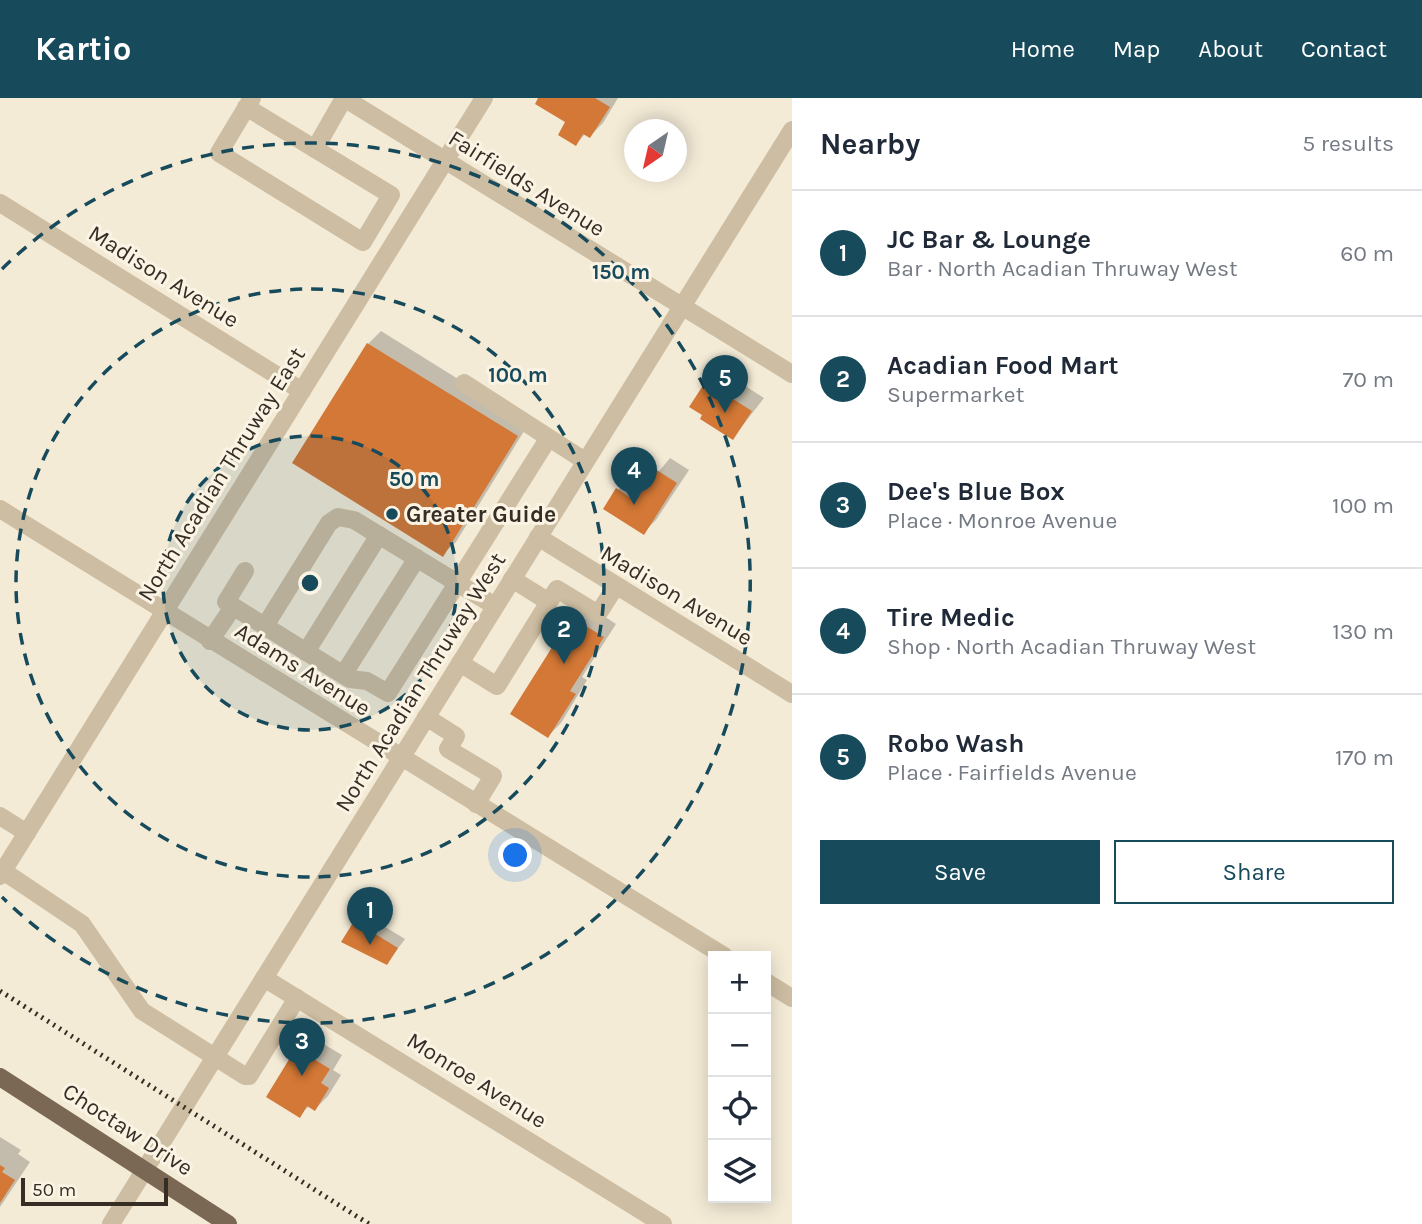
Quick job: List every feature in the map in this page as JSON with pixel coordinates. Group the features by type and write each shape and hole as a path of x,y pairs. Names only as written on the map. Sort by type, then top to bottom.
{"main road":[{"name":"Choctaw Drive","path":"0,1077 146,1168 229,1224"}],"street":[{"name":"Fairfields Avenue","path":"344,98 792,373"},
{"path":"315,149 344,98"},
{"name":"North Acadian Thruway East","path":"2,873 484,98"},
{"path":"249,103 315,149 391,195 363,242 219,153 249,103"},
{"name":"North Acadian Thruway West","path":"111,1224 792,130"},
{"name":"Madison Avenue","path":"0,203 302,391"},
{"path":"464,383 585,461"},
{"path":"245,571 226,602 350,679 367,681 388,693 548,439"},
{"name":"Adams Avenue","path":"0,509 716,951"},
{"path":"265,626 329,523 338,517 355,520 495,606"},
{"path":"306,652 379,535"},
{"name":"Madison Avenue","path":"538,537 792,694"},
{"path":"343,675 417,558"},
{"path":"460,663 497,686 575,561"},
{"path":"512,579 598,614 615,586"},
{"path":"211,641 233,607"},
{"path":"426,717 456,736 448,749 493,776 476,804"},
{"path":"439,781 456,753"},
{"path":"0,816 27,833"},
{"path":"2,873 82,924 142,1011 248,1076 297,998"},
{"name":"Monroe Avenue","path":"264,978 663,1224"},
{"path":"771,985 792,998"}],"building":[{"path":"538,98 595,98 610,107 590,138 583,134 576,146 558,135 565,122 535,104"},
{"path":"367,343 518,436 443,557 292,463"},
{"path":"702,387 713,394 717,389 752,411 733,440 700,419 702,415 689,407"},
{"path":"655,469 677,483 644,535 603,509 616,488 635,501"},
{"path":"576,620 604,637 570,691 576,694 548,738 510,714 568,622"},
{"path":"354,921 398,948 387,965 341,942"},
{"path":"296,1048 330,1069 321,1083 329,1088 315,1111 307,1106 300,1118 266,1097"},
{"path":"0,1165 5,1168 2,1172 15,1180 0,1203"}],"railway":[{"path":"0,991 369,1224"}],"place":[{"name":"Robo Wash","path":"725,413"},
{"name":"Tire Medic","path":"634,505"},
{"name":"Greater Guide","path":"392,514"},
{"name":"Acadian Food Mart","path":"564,664"},
{"name":"JC Bar & Lounge","path":"370,945"},
{"name":"Dee's Blue Box","path":"302,1076"}]}
